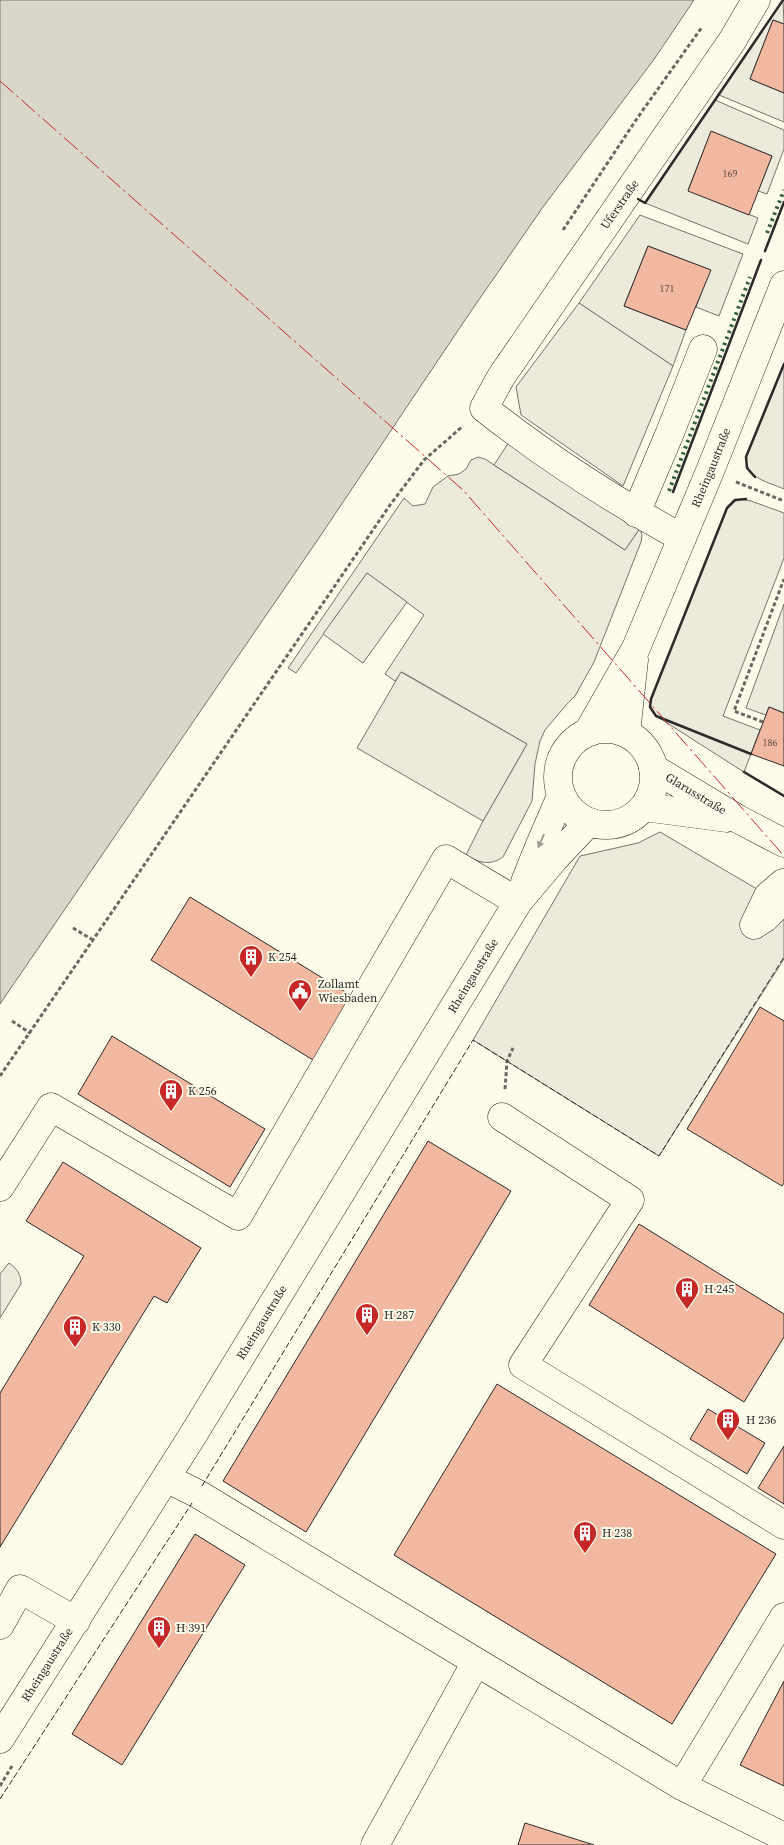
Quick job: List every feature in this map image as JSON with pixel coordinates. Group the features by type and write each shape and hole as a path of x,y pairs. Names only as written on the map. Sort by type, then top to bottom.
{"street":[{"name":"Uferstraße","path":"484,408 501,377 732,41 756,0"},
{"name":"Rheingaustraße","path":"0,1739 166,1478 518,902 588,823 577,817 561,796 557,777 559,762 566,749 577,738 588,732 636,648 710,471 784,285"},
{"path":"636,513 703,349"},
{"path":"484,408 512,430 636,513 682,538"},
{"name":"Rheingaustraße","path":"626,733 636,648"},
{"path":"588,732 605,728 626,733 636,739 644,748 653,768 655,778 653,790 644,807 636,815 622,823 607,826 588,823"},
{"name":"Glarusstraße","path":"653,768 738,819 784,843"},
{"name":"Rheingaustraße","path":"518,902 561,796"},
{"name":"Glarusstraße","path":"644,807 738,819"},
{"path":"0,1187 51,1106 238,1216 446,859 518,902"},
{"path":"502,1117 630,1200 523,1365 784,1525"},
{"path":"166,1478 198,1494 682,1786 784,1837"},
{"path":"0,1625 20,1589 76,1621"},
{"path":"682,1786 784,1617"},
{"path":"375,1845 476,1662"}],"path":[{"path":"638,116 705,24"},
{"path":"0,1076 390,506 424,460 484,408"},
{"path":"750,488 784,501"},
{"path":"763,722 734,711 784,580"},
{"path":"73,928 93,940"},
{"path":"12,1021 30,1033"},
{"path":"507,1061 513,1048"}],"shaded area":[{"path":"0,0 694,0 655,58 543,207 0,1004"},
{"path":"783,0 784,24 773,20 750,79 784,93 784,122 719,95"},
{"path":"715,100 784,130 784,149 767,194 758,191 772,156 711,132 688,190 758,218 748,244 645,203"},
{"path":"640,215 743,254 719,316 696,307 710,270 648,246 624,306 686,330 673,366 579,303"},
{"path":"579,303 673,366 623,486 521,415 516,387"},
{"path":"784,364 784,489 753,475 749,470 746,457"},
{"path":"509,442 640,528 625,550 494,465"},
{"path":"478,457 485,459 625,550 640,528 642,535 641,542 594,662 575,696 545,730 540,741 535,764 532,801 503,857 494,862 480,862 466,855 527,744 402,672 395,681 385,674 424,615 367,573 296,673 288,668 404,498 413,506 425,504 433,487 448,476 459,474 466,469 471,460"},
{"path":"740,499 784,513 784,558 723,716 760,730 744,772 656,716 650,707 651,699 727,508 731,503"},
{"path":"367,573 407,602 363,663 323,634"},
{"path":"784,604 784,713 769,707 766,715 746,708"},
{"path":"401,672 527,744 483,821 357,748"},
{"path":"660,832 784,905 784,959 659,1156 473,1040 580,856 638,843"},
{"path":"9,1263 18,1272 21,1284 0,1318 0,1274"}],"building":[{"path":"773,20 784,24 784,93 750,79"},
{"path":"711,131 772,156 749,215 688,191"},
{"path":"648,246 711,270 686,330 624,306"},
{"path":"769,707 784,713 784,766 751,754"},
{"name":"K 254","path":"190,897 352,996 313,1060 151,960"},
{"path":"760,1007 784,1021 784,1183 782,1186 687,1129"},
{"name":"K 256","path":"112,1036 265,1129 230,1187 78,1094"},
{"name":"H 287","path":"428,1141 511,1191 306,1532 223,1481"},
{"name":"K 330","path":"63,1162 201,1248 167,1303 154,1296 0,1547 0,1393 84,1256 26,1221"},
{"name":"H 245","path":"639,1224 784,1314 784,1337 744,1402 589,1305"},
{"name":"H 238","path":"497,1384 776,1554 672,1724 394,1555"},
{"name":"H 236","path":"708,1409 765,1443 747,1474 690,1439"},
{"path":"784,1446 784,1504 758,1488"},
{"name":"H 391","path":"195,1534 245,1565 122,1765 72,1734"},
{"path":"784,1681 784,1786 740,1765"},
{"path":"525,1823 594,1845 518,1845"}],"hedge":[{"path":"767,233 784,190"},
{"path":"669,491 750,277"}],"fence":[{"path":"202,1486 473,1040 659,1156 784,957"},
{"path":"0,1799 192,1503"}],"wall":[{"path":"638,199 645,203 783,0"},
{"path":"765,251 784,202"},
{"path":"673,492 761,260"},
{"path":"755,477 747,468 746,457 784,364"},
{"path":"746,499 735,500 727,508 651,699 650,707 656,716 751,754"},
{"path":"744,772 784,796"}],"power":[{"path":"0,81 463,490 784,856"}],"place":[{"name":"K 254","path":"251,978"},
{"name":"Zollamt Wiesbaden","path":"300,1012"},
{"name":"K 256","path":"171,1112"},
{"name":"H 245","path":"687,1310"},
{"name":"H 287","path":"367,1336"},
{"name":"K 330","path":"75,1348"},
{"name":"H 236","path":"728,1441"},
{"name":"H 238","path":"585,1554"},
{"name":"H 391","path":"159,1649"}]}
